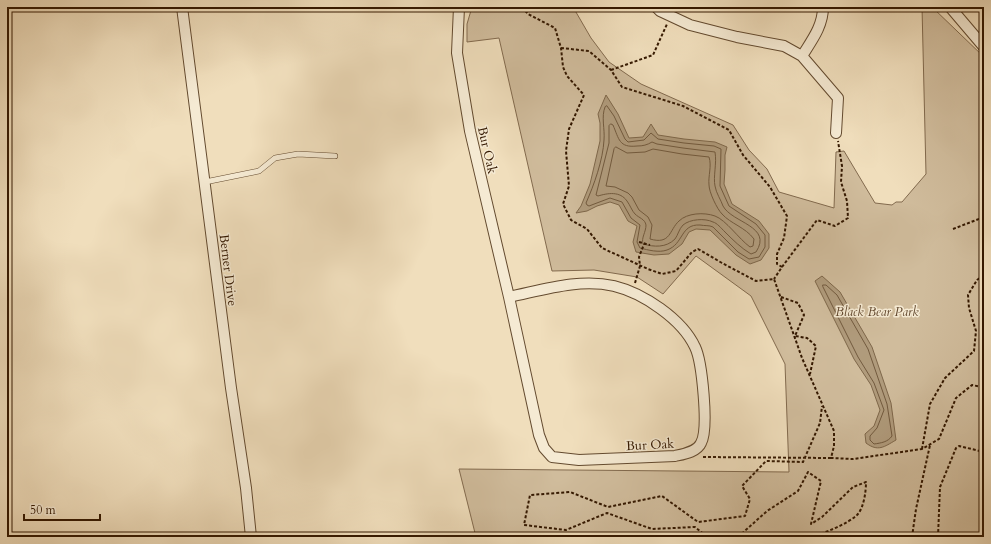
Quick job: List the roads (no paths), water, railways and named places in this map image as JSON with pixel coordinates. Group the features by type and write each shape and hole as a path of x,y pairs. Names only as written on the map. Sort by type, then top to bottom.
{"street":[{"name":"Berner Drive","path":"182,7 236,426 246,488 251,537"},
{"name":"Bur Oak","path":"459,7 457,53 470,131 509,297 539,435 544,448 552,457 579,460 675,456 686,454 701,443 704,421 700,364 695,347 685,332 672,318 642,296 614,286 596,283 576,283 509,297"},
{"path":"656,7 660,11 690,25 737,37 784,46 802,56 838,98 836,133"},
{"path":"802,56 818,31 824,7"},
{"path":"950,7 984,47"}],"lane":[{"path":"205,182 259,171 275,158 298,154 335,156"}],"water":[{"path":"606,95 618,114 629,138 643,137 651,124 658,135 715,142 727,147 725,155 724,184 732,204 759,221 769,234 769,248 761,260 750,264 736,255 710,230 696,229 689,232 682,244 669,254 654,255 636,252 633,242 637,226 628,221 619,205 610,202 587,211 576,213 581,206 590,184 600,141 600,123 598,114"},
{"path":"822,276 840,292 872,347 891,403 896,440 881,448 870,446 866,443 865,434 874,426 880,410 871,385 854,359 815,281"}],"park label":[{"name":"Black Bear Park","path":"877,311"}]}
